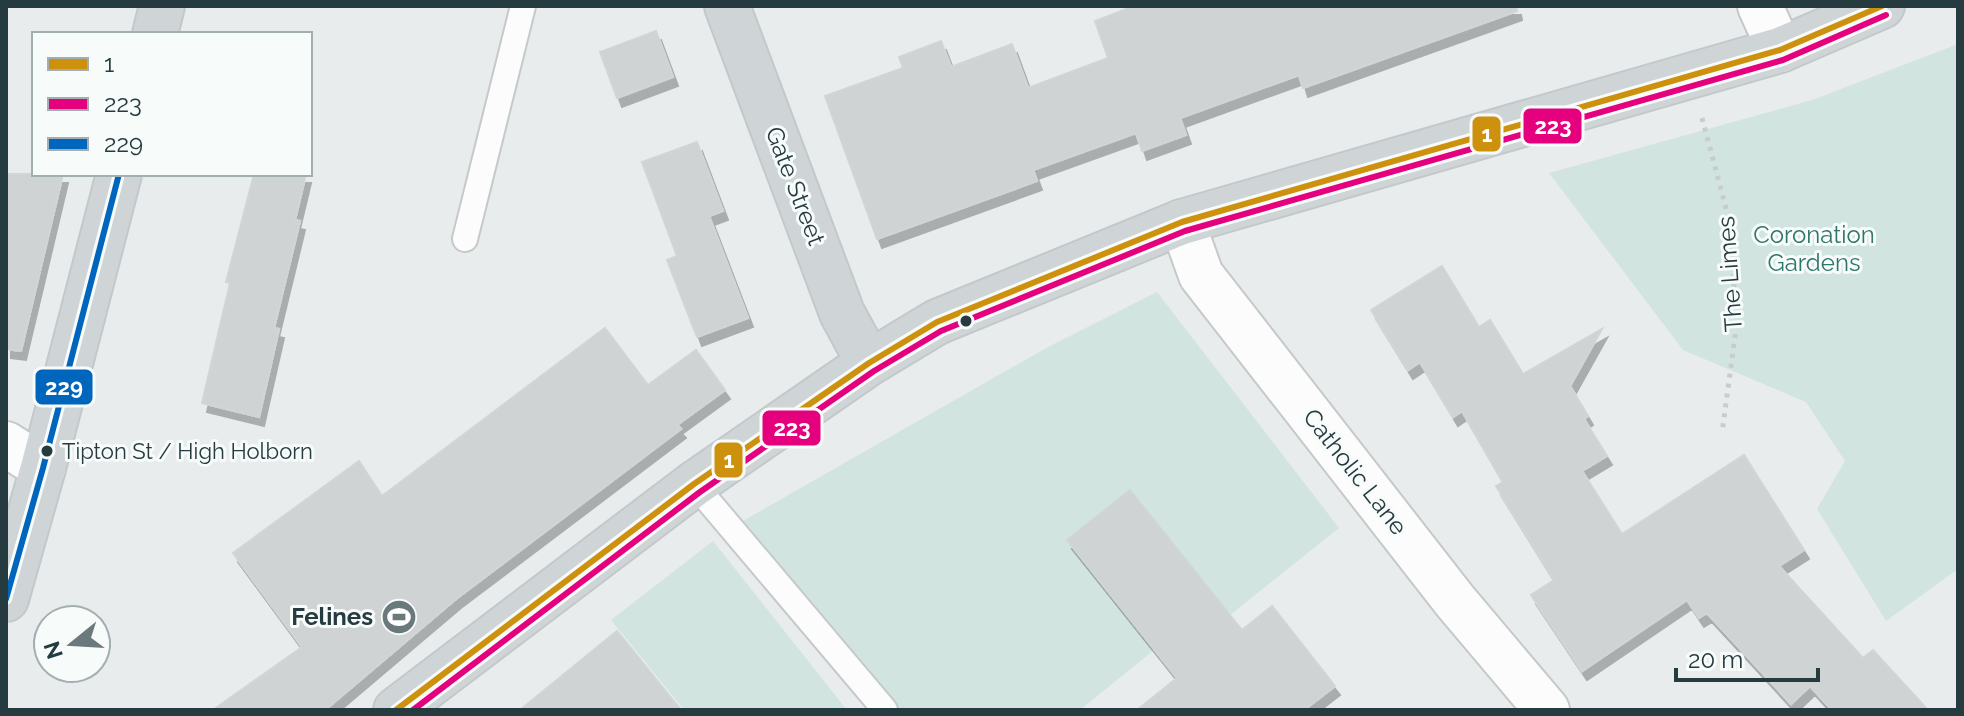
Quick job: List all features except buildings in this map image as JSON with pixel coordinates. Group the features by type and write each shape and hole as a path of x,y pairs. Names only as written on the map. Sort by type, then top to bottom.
{"main road":[{"path":"156,32 162,6"},
{"name":"Gate Street","path":"727,6 842,313 869,363"},
{"path":"415,705 694,484 869,363 937,322 1182,222 1780,50 1882,6"},
{"path":"6,599 118,176"}],"street":[{"path":"1760,6 1780,50"},
{"name":"Catholic Lane","path":"1182,222 1201,275 1455,601 1547,710"},
{"path":"6,444 43,468"}],"lane":[{"path":"465,239 523,6"},
{"path":"694,484 885,710"}],"path":[{"name":"The Limes","path":"1701,117 1731,227 1736,329 1722,433"}],"green space":[{"name":"Coronation Gardens","path":"1958,44 1958,569 1886,621 1817,509 1845,461 1806,402 1683,350 1549,173 1812,100"},
{"path":"1157,292 1339,528 1230,615 1129,490 1067,540 1154,650 1080,710 889,710 741,522 1048,347"},
{"path":"713,541 847,710 684,710 611,620"}],"transit line":[{"name":"1","path":"396,710 694,484 869,363 937,322 1182,222 1780,50 1882,6"},
{"name":"223","path":"413,710 700,492 874,371 941,331 1185,231 1783,60 1886,15"},
{"name":"229","path":"6,599 118,176"}],"place":[{"name":"Tipton St / High Holborn","path":"47,451"},
{"name":"Felines","path":"399,617"}]}
